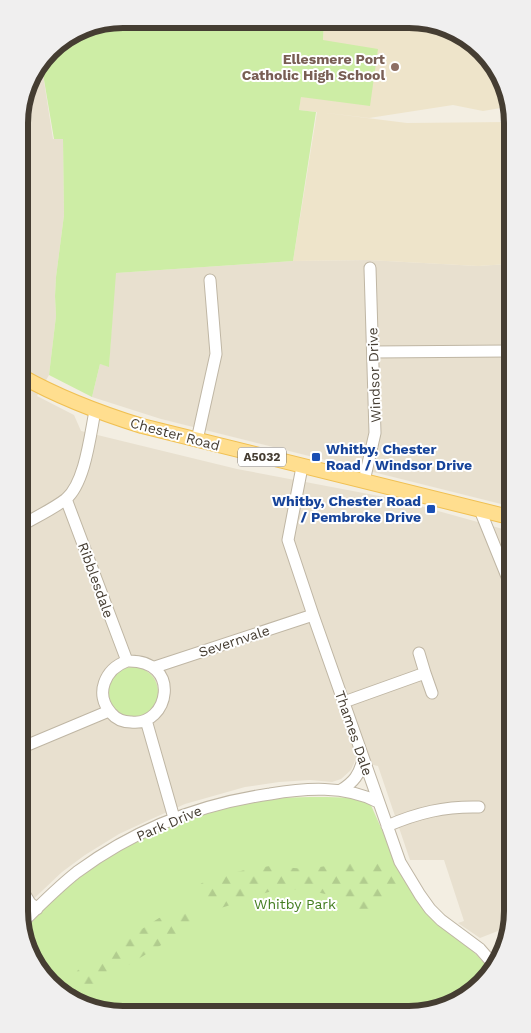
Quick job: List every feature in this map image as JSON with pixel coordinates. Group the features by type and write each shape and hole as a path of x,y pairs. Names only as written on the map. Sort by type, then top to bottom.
{"main road":[{"name":"Chester Road","path":"28,380 51,393 95,411 142,426 504,515"}],"street":[{"name":"Windsor Drive","path":"364,481 375,433 370,268"},
{"path":"198,440 216,354 210,280"},
{"path":"373,352 504,351"},
{"path":"28,521 66,499 76,488 81,476 95,411"},
{"name":"Thames Dale","path":"302,467 288,540 312,615 400,862 430,909 441,920 480,949 490,960"},
{"name":"Ribblesdale","path":"66,499 127,661"},
{"path":"480,510 503,568"},
{"name":"Severnvale","path":"155,667 312,615"},
{"path":"419,653 432,693"},
{"path":"127,661 138,661 155,667 164,684 164,700 159,710 146,720 135,723 124,722 115,717 104,702 102,691 105,678 111,670 127,661"},
{"path":"344,702 425,672"},
{"path":"28,745 109,711"},
{"path":"146,720 174,818"},
{"path":"341,790 352,783 358,775 363,760"},
{"name":"Park Drive","path":"28,917 55,890 78,872 122,844 174,818 207,807 251,796 288,790 341,790 363,795 378,802"},
{"path":"387,826 414,814 438,808 479,806"},
{"path":"28,900 37,909"}],"shaded area":[{"path":"324,28 427,29 450,37 471,51 480,60 494,81 502,108 483,111 453,105 369,118 319,112 407,123 504,122 504,264 478,266 368,260 293,261 317,112 299,110 301,96 323,40"},
{"path":"43,72 53,139 63,139 64,215 56,277 56,316 49,375 37,396 74,415 81,431 237,469 395,499 503,529 502,929 480,938 458,923 464,921 444,860 410,860 378,766 355,761 351,770 341,779 332,782 310,780 245,787 185,804 119,834 62,872 28,904 28,110 35,86"},
{"path":"368,260 478,266 504,264 504,505 161,419 92,397 100,364 109,366 115,273 293,261"}],"green space":[{"path":"324,28 323,40 378,49 370,106 301,97 299,110 316,112 293,261 116,273 109,367 100,364 92,397 49,375 56,316 56,277 64,215 63,139 54,139 43,72 55,55 65,47 81,37 104,29"},
{"path":"128,667 138,667 151,674 158,687 158,697 151,710 138,717 128,717 119,713 112,706 108,697 108,687 112,678 119,671"},
{"name":"Whitby Park","path":"301,797 356,798 370,803 390,848 395,865 408,884 486,965 476,978 450,996 421,1005 123,1006 98,1002 75,993 55,978 40,958 29,926 63,889 107,858 155,833 207,813 259,801"},
{"path":"393,859 408,884 386,899 375,910 369,911 358,910 333,896 287,889 268,892 209,911 199,885 208,879 270,866 306,869"},
{"path":"200,910 204,919 79,995 66,987 78,970 159,918"}],"place":[{"name":"Ellesmere Port Catholic High School","path":"395,67"},
{"name":"Whitby, Chester Road / Windsor Drive","path":"316,457"},
{"name":"Whitby, Chester Road / Pembroke Drive","path":"431,509"}]}
